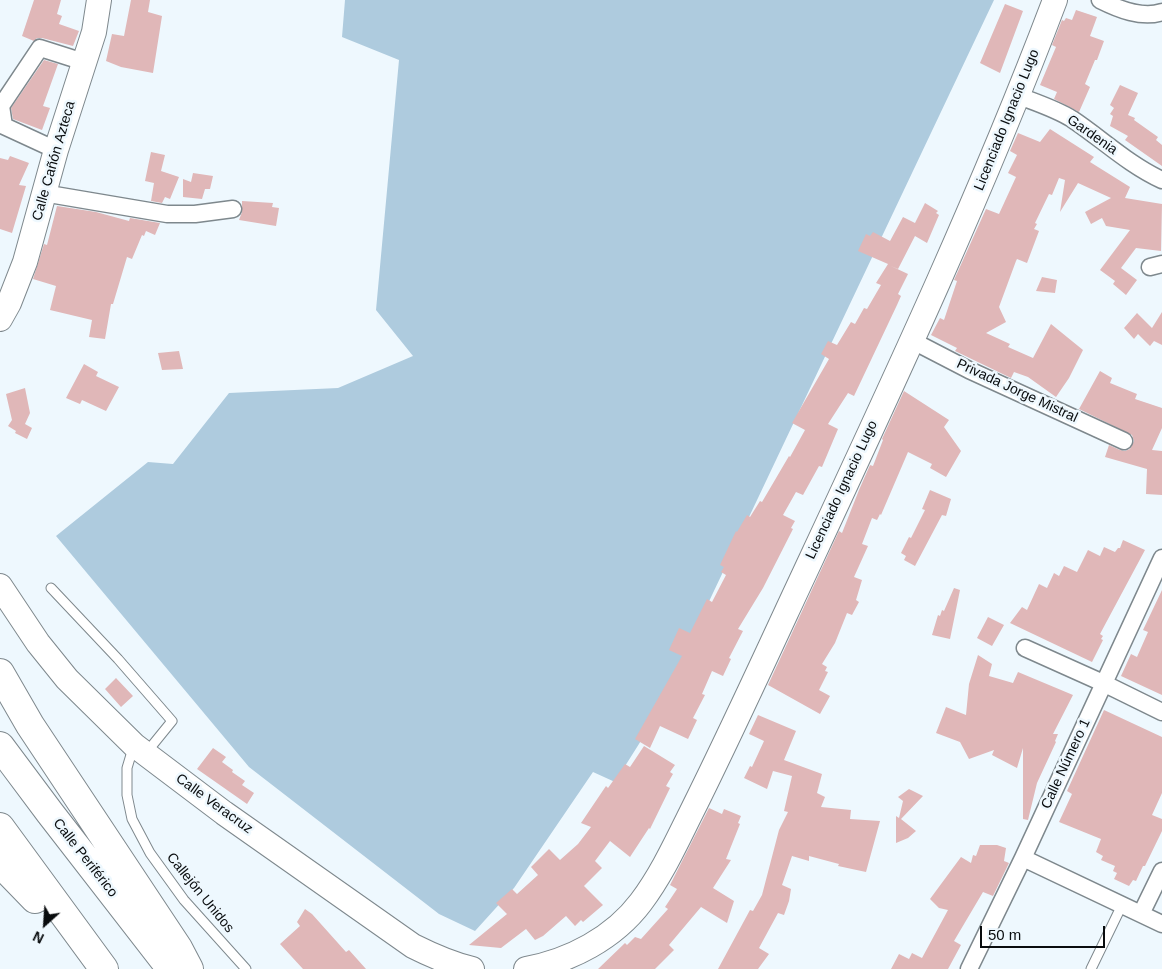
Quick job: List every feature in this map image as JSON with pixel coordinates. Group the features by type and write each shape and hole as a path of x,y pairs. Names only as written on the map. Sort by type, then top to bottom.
{"highway":[{"path":"0,673 30,725 178,948 189,969"},
{"name":"Calle Periférico","path":"0,746 171,969"},
{"path":"0,827 103,969"},
{"path":"0,863 103,969"}],"main road":[{"name":"Calle Cañón Azteca","path":"0,319 9,303 25,262 43,193 94,32 99,0"},
{"name":"Licenciado Ignacio Lugo","path":"526,969 584,950 616,928 639,904 654,884 668,859 712,770 911,340 1019,96 1055,0"},
{"name":"Calle Veracruz","path":"0,586 38,643 67,679 140,749 224,813 414,946 436,958 472,969"}],"street":[{"path":"1100,0 1143,15 1162,12"},
{"path":"56,150 4,126 1,106 40,48 84,62"},
{"name":"Gardenia","path":"1019,96 1045,105 1071,118 1144,171 1162,180"},
{"path":"43,193 167,214 195,214 233,209"},
{"name":"Privada Jorge Mistral","path":"911,340 969,370 1124,441"},
{"name":"Calle Número 1","path":"969,969 1023,858 1162,558"},
{"path":"1025,648 1104,683 1162,712"},
{"path":"1023,858 1162,924"},
{"path":"1141,914 1162,871"}],"lane":[{"path":"51,588 118,659 172,721 140,749"},
{"name":"Callejón Unidos","path":"140,749 127,768 127,795 132,819 150,853 184,900 246,969"},
{"path":"1091,969 1122,905"}],"shaded area":[{"path":"345,0 994,0 649,728 615,782 593,772 514,888 475,931 439,914 249,767 56,536 148,462 173,464 229,393 338,388 413,356 376,310 399,60 342,37"}],"building":[{"path":"34,0 61,0 57,14 62,16 59,24 79,31 73,46 42,38 37,38 34,41 22,36"},
{"path":"131,0 150,0 148,12 162,16 153,73 121,67 106,61 112,34 124,36"},
{"path":"1005,4 1023,11 1000,73 980,63"},
{"path":"1076,10 1097,17 1090,36 1104,41 1085,84 1090,87 1079,112 1054,99 1057,92 1040,85 1056,47 1052,45 1062,20 1064,21 1066,18 1072,20"},
{"path":"44,60 58,64 43,106 50,108 42,130 13,119 11,108"},
{"path":"1120,85 1138,93 1128,115 1135,118 1134,120 1158,137 1156,140 1162,145 1162,166 1125,140 1128,136 1110,126 1113,116 1110,114 1114,108 1110,105"},
{"path":"1050,129 1094,157 1090,162 1130,187 1125,198 1162,204 1161,251 1136,248 1121,268 1137,280 1126,295 1113,284 1115,281 1100,270 1130,230 1106,226 1102,218 1091,224 1085,212 1111,198 1078,183 1060,212 1065,180 1059,178 1052,195 1049,194 1035,223 1037,224 1034,229 1039,231 1027,263 1017,259 999,307 1006,322 986,333 1010,344 1008,347 1033,358 1051,324 1083,350 1069,378 1056,397 1028,377 1014,372 1011,378 955,351 957,348 931,335 940,318 944,320 957,281 954,280 986,209 999,214 1016,177 1008,173 1017,155 1010,151 1018,133 1040,142"},
{"path":"151,152 165,155 161,171 179,177 170,199 165,197 162,203 151,201 154,183 145,181"},
{"path":"10,156 29,163 19,185 26,186 12,233 0,229 0,158 8,160"},
{"path":"193,173 213,176 210,189 205,189 202,199 183,197 183,179 191,182"},
{"path":"242,201 273,203 272,207 279,208 276,226 239,220 242,212"},
{"path":"925,203 938,211 936,213 939,215 927,243 915,236 898,269 891,266 908,274 898,294 901,296 854,396 848,393 828,424 838,429 822,467 819,466 803,495 796,492 783,515 795,521 791,528 793,529 763,588 738,629 743,631 729,658 731,659 723,676 712,671 702,694 705,695 693,718 697,720 688,739 660,726 650,748 635,739 682,656 669,650 679,628 690,633 707,599 712,602 726,575 721,572 724,567 720,565 736,531 747,515 750,517 760,501 762,502 805,430 792,423 829,359 821,354 828,341 837,345 851,322 855,324 864,308 867,309 881,285 876,283 888,264 858,251 866,234 870,236 873,232 890,241 903,217 915,223"},
{"path":"57,206 96,212 129,221 130,218 160,223 155,235 146,231 144,236 142,235 132,259 127,257 113,304 111,304 105,339 89,337 92,320 50,310 56,286 33,279 44,244 47,245"},
{"path":"1042,277 1057,280 1055,293 1036,291"},
{"path":"1162,312 1162,345 1154,341 1150,346 1138,334 1134,339 1124,328 1137,313 1152,328"},
{"path":"179,351 183,369 162,370 158,353"},
{"path":"84,364 98,372 96,376 119,387 106,411 82,400 80,404 66,398"},
{"path":"1100,371 1112,378 1110,383 1137,394 1135,399 1162,408 1162,428 1152,450 1162,451 1162,495 1146,494 1147,469 1105,457 1109,445 1125,451 1130,449 1134,441 1132,435 1079,409"},
{"path":"25,388 30,413 25,424 32,428 27,439 15,433 16,431 8,426 12,420 6,394"},
{"path":"904,391 949,420 944,427 961,451 946,477 930,468 932,464 908,452 881,515 877,520 872,518 862,544 868,546 854,577 862,580 856,600 859,602 852,615 847,613 835,643 822,664 827,667 825,671 828,672 819,690 830,696 820,714 768,685 839,531 842,533 870,465 873,466 882,439"},
{"path":"930,490 951,499 946,516 942,515 915,566 904,560 906,556 901,553 925,510 922,509"},
{"path":"1123,540 1145,550 1100,634 1103,636 1101,639 1103,640 1092,662 1010,623 1022,607 1027,610 1039,584 1047,588 1054,573 1059,576 1064,566 1077,572 1088,550 1100,556 1104,547 1115,552 1120,548"},
{"path":"954,588 960,590 950,639 932,635 938,615 940,616 942,610 944,611"},
{"path":"1162,590 1162,695 1121,676 1131,654 1137,657 1148,632 1143,630"},
{"path":"988,617 1004,625 992,646 977,638"},
{"path":"978,655 992,664 989,676 1013,683 1018,672 1073,695 1053,734 1058,734 1056,742 1037,783 1028,820 1023,819 1023,748 1017,768 992,755 994,750 969,759 960,742 936,733 946,707 966,715 969,684"},
{"path":"116,678 133,696 121,707 105,689"},
{"path":"1104,710 1162,737 1162,793 1152,815 1162,819 1162,831 1136,881 1133,880 1129,886 1114,879 1117,873 1113,871 1115,866 1101,860 1103,856 1096,852 1101,839 1059,822 1072,794 1067,791"},
{"path":"758,715 796,731 784,760 822,774 817,793 825,797 821,807 851,810 850,819 880,821 866,872 838,866 839,864 809,856 809,861 792,856 782,885 791,889 784,915 778,913 759,948 769,954 758,969 718,969 750,910 753,911 762,895 779,830 788,812 784,811 792,776 773,771 767,789 744,778 750,766 752,767 764,741 749,734"},
{"path":"644,746 675,765 670,772 673,774 666,786 670,788 650,829 630,857 610,841 595,861 602,868 584,886 603,905 583,922 581,920 575,926 566,916 543,936 535,940 526,929 501,948 469,945 507,914 496,903 512,889 517,894 538,875 531,867 549,849 560,860 578,844 591,827 581,823 606,786 608,788 625,764 630,767"},
{"path":"213,748 226,757 222,762 245,781 242,785 254,793 247,804 197,769"},
{"path":"909,789 923,796 901,819 916,831 908,838 896,843 896,816 899,818 903,801 898,797"},
{"path":"709,808 722,814 724,809 741,816 738,823 740,824 726,859 731,860 713,888 734,901 727,923 701,907 669,945 674,950 655,969 598,969 625,943 627,945 635,937 641,939 668,909 665,907 677,889 670,885"},
{"path":"980,845 997,845 1006,848 1004,861 1009,863 993,896 983,892 954,941 961,945 948,969 891,969 899,954 909,959 912,953 922,958 948,910 939,908 930,899 961,857 971,863 973,855 976,856"},
{"path":"305,909 312,914 346,952 349,950 366,969 303,969 280,944 300,926 297,922"}]}
